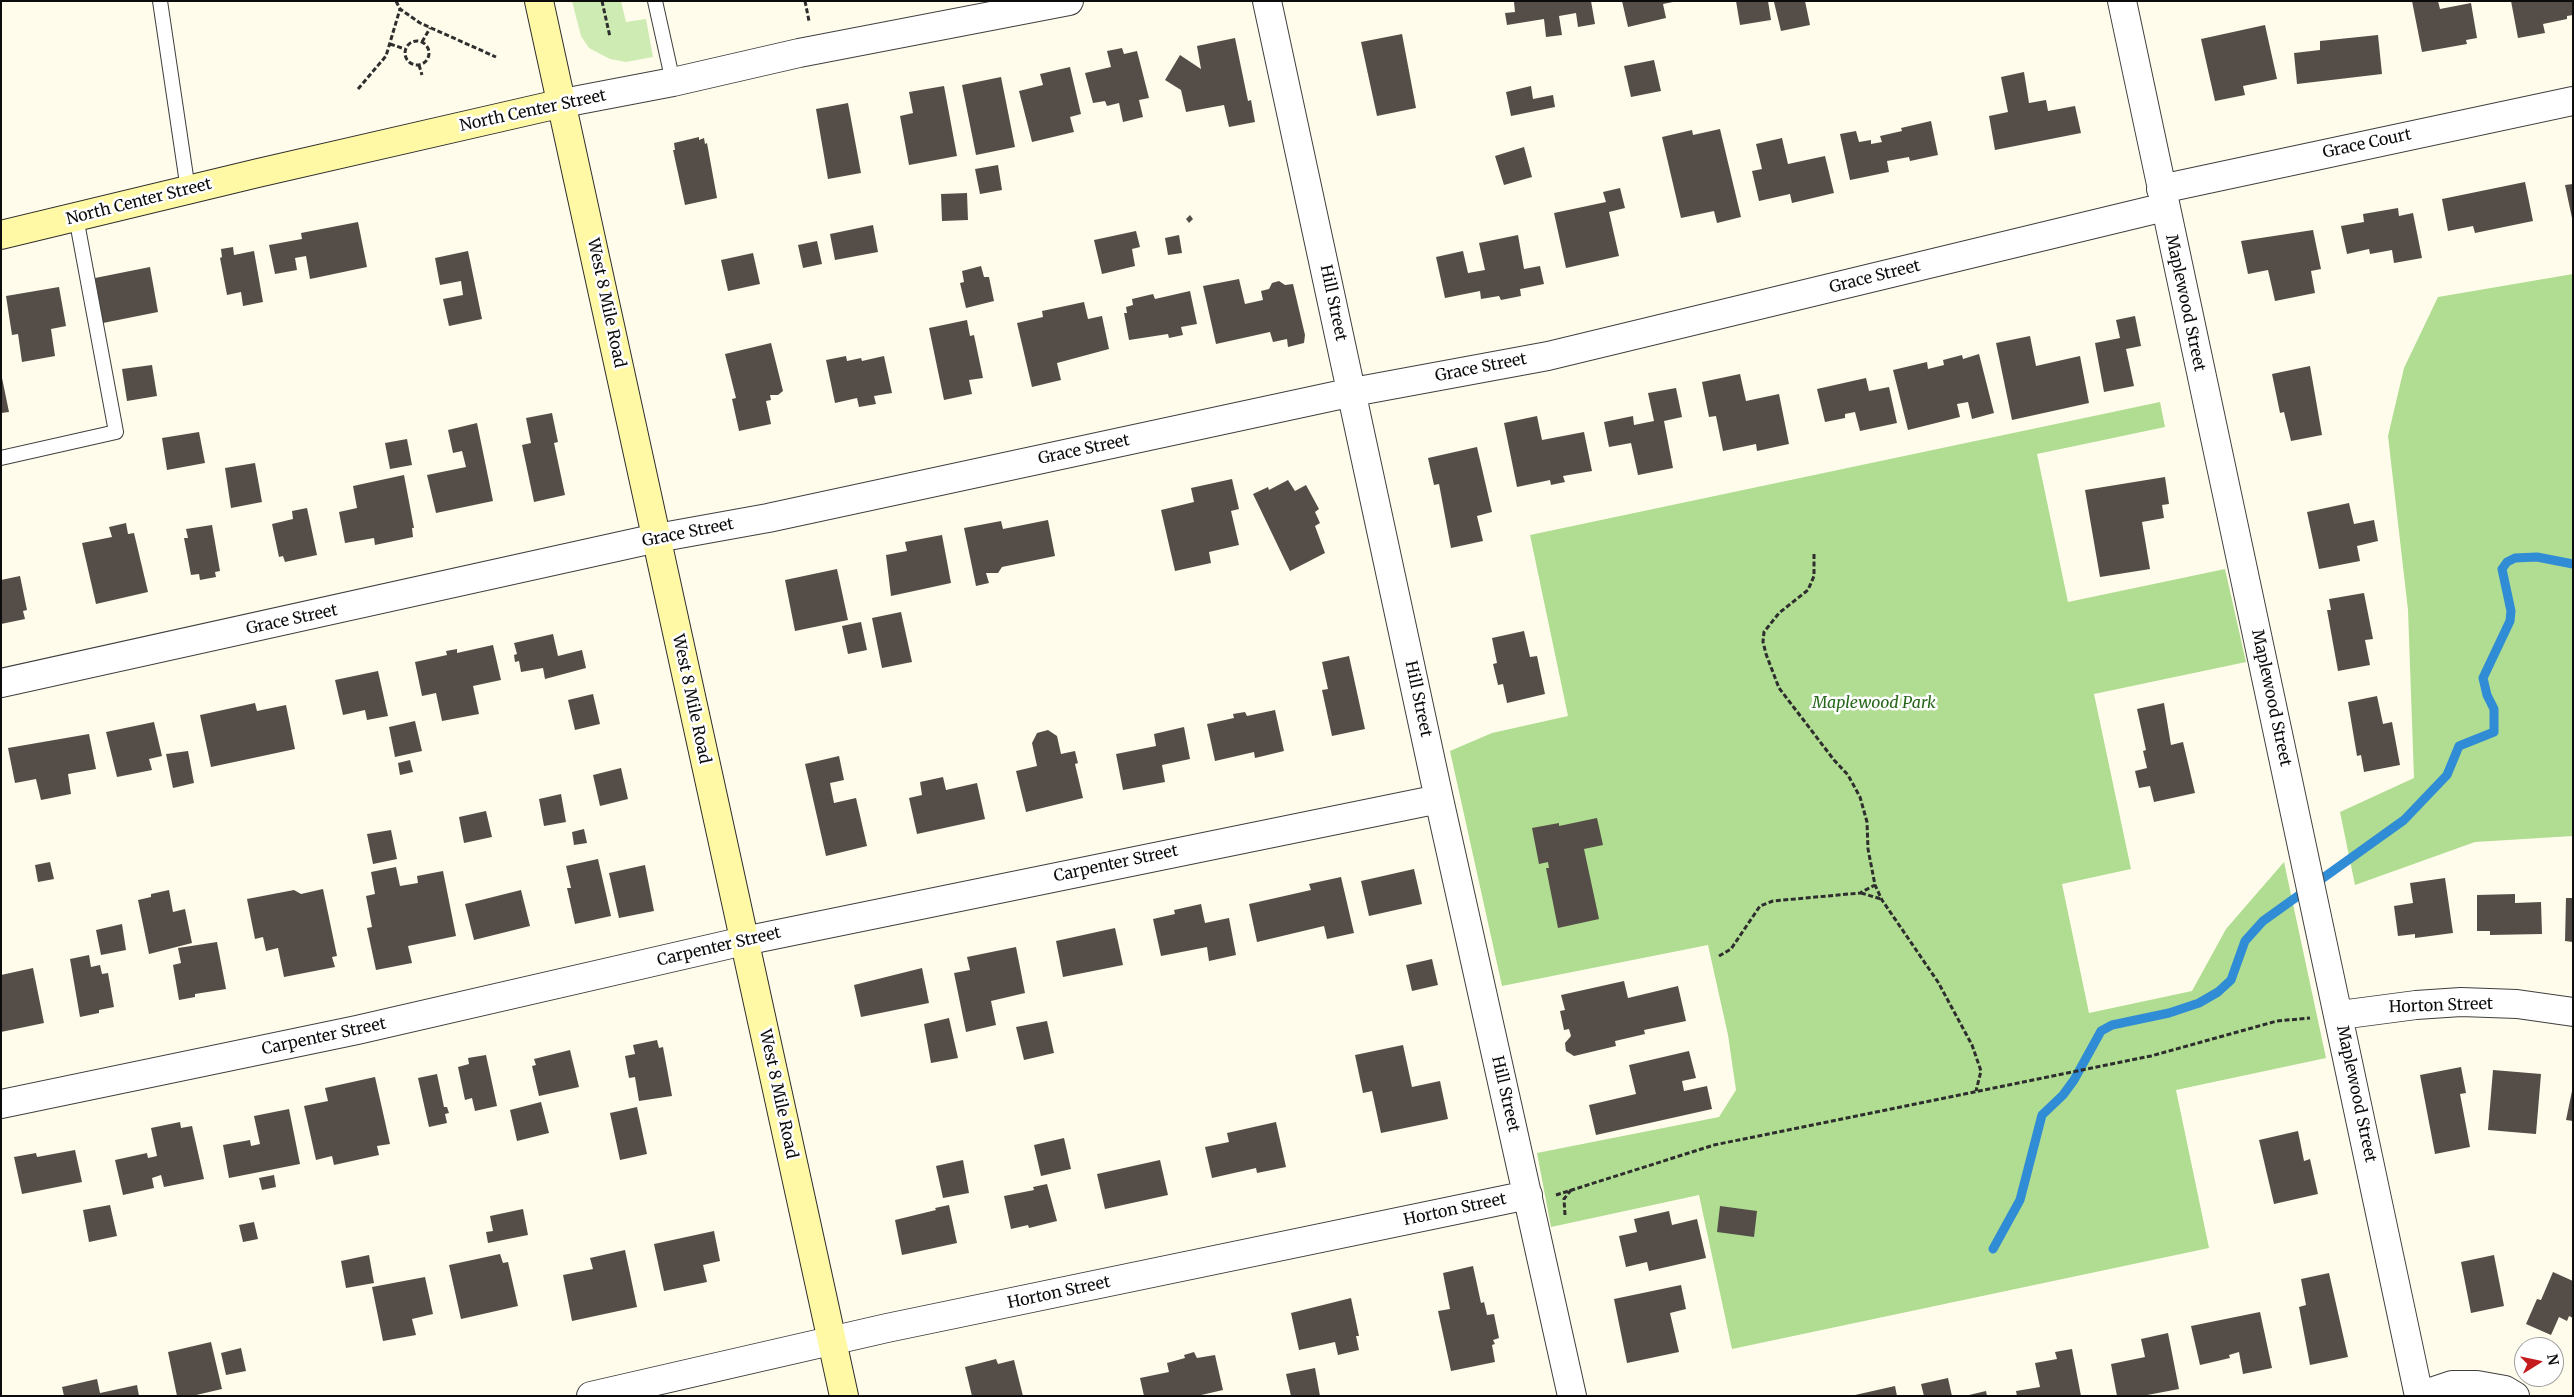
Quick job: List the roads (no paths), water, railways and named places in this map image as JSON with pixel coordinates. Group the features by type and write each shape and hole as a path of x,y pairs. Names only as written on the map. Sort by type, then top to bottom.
{"main road":[{"name":"West 8 Mile Road","path":"539,1 844,1396"},
{"name":"North Center Street","path":"1,235 562,104"}],"street":[{"name":"North Center Street","path":"562,104 673,82 799,53 1069,1"},
{"name":"Hill Street","path":"1267,1 1353,392 1439,799 1572,1396"},
{"name":"Maplewood Street","path":"2122,1 2340,1015 2419,1396"},
{"name":"Grace Court","path":"2163,198 2573,101"},
{"name":"Grace Street","path":"1,683 657,538 778,516 1353,392 1548,356 2163,198"},
{"name":"Carpenter Street","path":"1,1104 357,1030 744,941 1439,799"},
{"name":"Horton Street","path":"2340,1015 2416,1005 2462,1002 2516,1004 2573,1012"},
{"name":"Horton Street","path":"591,1396 832,1340 1528,1195"},
{"path":"2419,1396 2452,1385 2477,1384 2505,1390 2515,1396"}],"lane":[{"path":"160,1 188,190"},
{"path":"655,1 673,82"},
{"path":"1,458 116,432 76,217"}],"waterway":[{"path":"1993,1249 2020,1200 2042,1115 2063,1095 2074,1080 2101,1031 2112,1025 2169,1013 2199,1003 2218,992 2231,980 2245,941 2263,921 2404,820 2447,775 2459,746 2494,732 2494,709 2487,695 2483,678 2510,621 2511,611 2502,569 2507,562 2515,558 2537,557 2573,564"}],"park label":[{"name":"Maplewood Park","path":"1874,703"}]}
